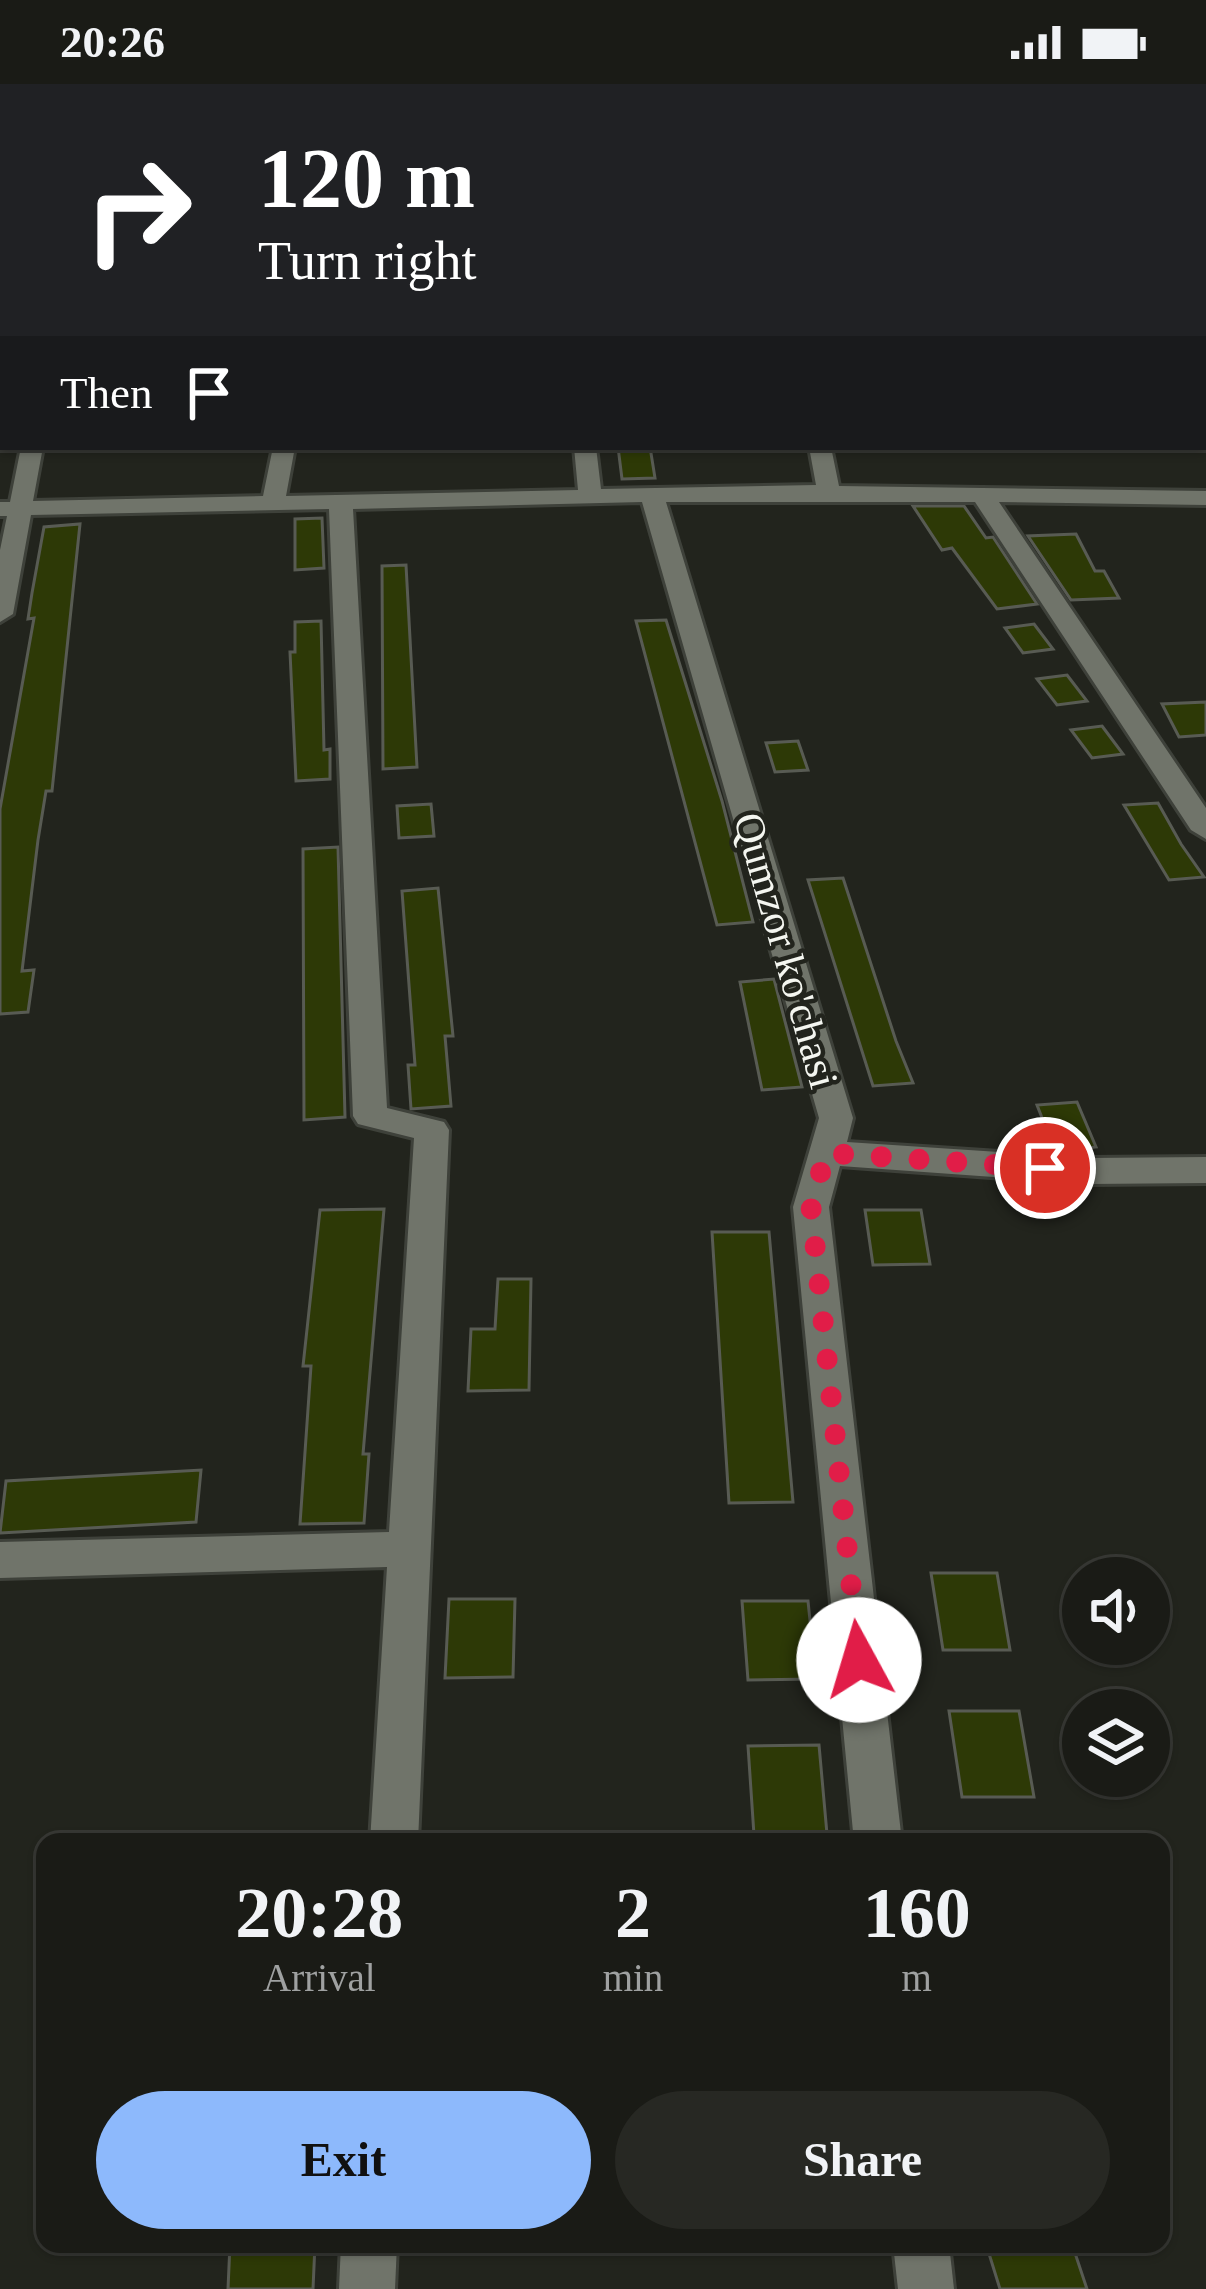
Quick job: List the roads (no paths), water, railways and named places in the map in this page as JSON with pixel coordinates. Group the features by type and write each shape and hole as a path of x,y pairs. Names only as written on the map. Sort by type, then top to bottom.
{"street":[{"path":"0,614 10,508 31,450"},
{"path":"273,505 283,450"},
{"path":"586,450 590,497"},
{"path":"821,450 830,492"},
{"path":"10,508 830,492 1206,498"},
{"path":"982,494 1206,830"},
{"name":"Qumzor ko'chasi","path":"652,496 836,1118 811,1207 877,1833"},
{"path":"341,504 370,1116 432,1130 395,1833"},
{"path":"826,1153 1089,1171 1206,1170"},
{"path":"0,1560 412,1549"},
{"path":"367,2289 369,2253"},
{"path":"922,2253 926,2289"}]}
